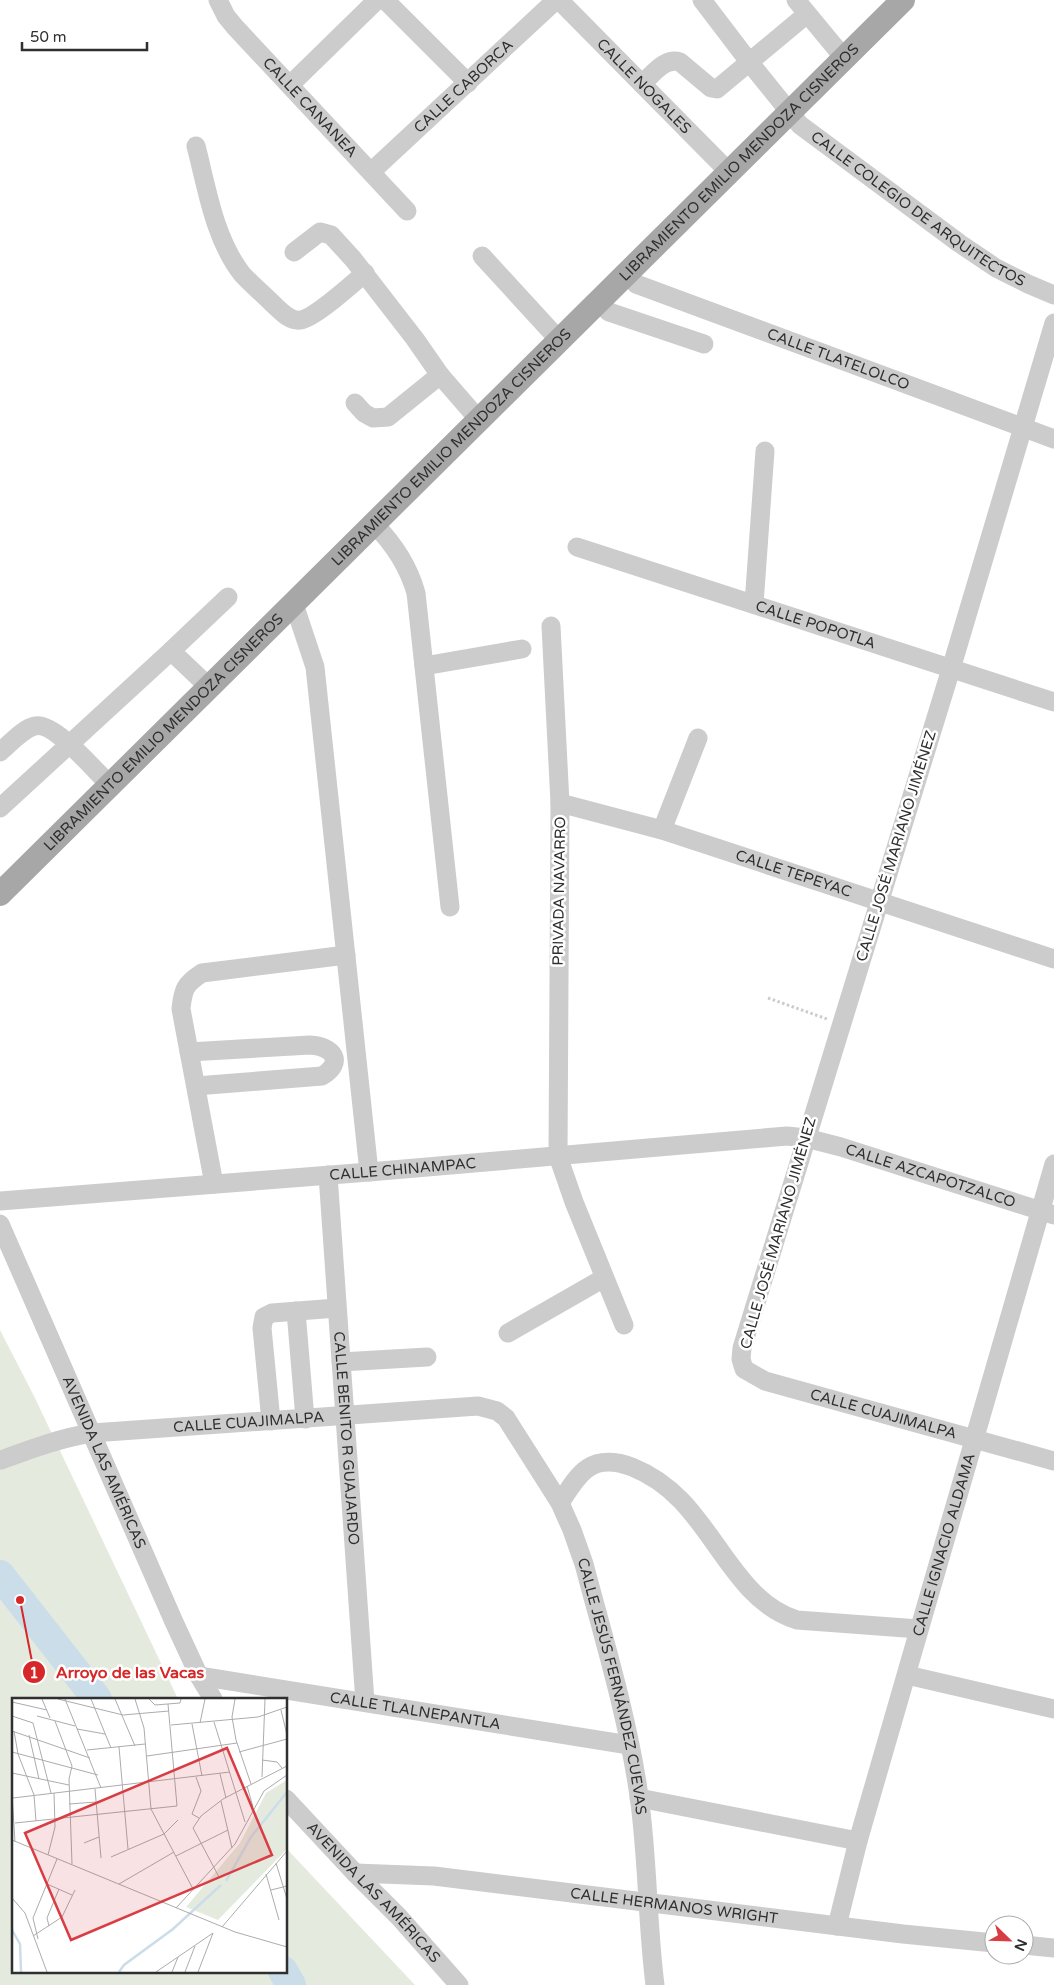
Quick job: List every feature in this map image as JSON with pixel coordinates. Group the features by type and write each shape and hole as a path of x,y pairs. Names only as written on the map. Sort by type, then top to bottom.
{"main road":[{"name":"LIBRAMIENTO EMILIO MENDOZA CISNEROS","path":"0,894 903,0"}],"street":[{"name":"CALLE CANANEA","path":"218,0 226,16 235,27 407,211"},
{"path":"290,85 377,0"},
{"path":"385,0 468,83"},
{"name":"CALLE CABORCA","path":"371,172 557,0"},
{"name":"CALLE NOGALES","path":"557,0 729,172"},
{"name":"CALLE COLEGIO DE ARQUITECTOS","path":"702,0 800,124 959,243 996,268 1054,295"},
{"path":"642,84 670,60 680,62 711,88 717,88 750,63 801,7 844,58"},
{"path":"196,146 219,233 230,256 242,273 287,316 298,320 304,319 330,303 365,273"},
{"path":"294,252 320,232 326,233 338,243 365,273 440,375 479,420"},
{"path":"482,256 559,340"},
{"name":"CALLE TLATELOLCO","path":"627,273 636,284 1054,439"},
{"path":"599,301 609,312 704,344"},
{"name":"CALLE JOSÉ MARIANO JIMÉNEZ","path":"744,1369 742,1348 840,1024 951,669 1054,323"},
{"path":"355,403 364,413 373,418 388,417 440,375"},
{"path":"754,604 765,451"},
{"path":"374,524 389,539 411,576 416,593 450,907"},
{"name":"CALLE POPOTLA","path":"577,547 1054,702"},
{"path":"0,808 228,597"},
{"path":"294,604 316,667 369,1172"},
{"name":"PRIVADA NAVARRO","path":"551,626 560,802 558,1156"},
{"path":"424,666 522,649"},
{"path":"171,651 209,687"},
{"path":"0,752 33,726 44,726 69,744 110,785"},
{"path":"662,830 698,738"},
{"name":"CALLE TEPEYAC","path":"560,802 662,830 1054,959"},
{"path":"214,1184 182,1009 183,994 189,981 202,972 346,955"},
{"path":"189,1052 321,1045 328,1048 333,1054 334,1064 330,1071 322,1076 196,1086"},
{"name":"CALLE CHINAMPAC","path":"0,1200 369,1172 787,1136 806,1138"},
{"name":"CALLE AZCAPOTZALCO","path":"806,1138 841,1147 1047,1213"},
{"path":"558,1156 604,1278 624,1325"},
{"name":"CALLE IGNACIO ALDAMA","path":"837,1926 858,1841 974,1439 1047,1213 1054,1164"},
{"name":"CALLE BENITO R GUAJARDO","path":"328,1175 365,1702"},
{"name":"AVENIDA LAS AMÉRICAS","path":"0,1224 170,1613 212,1698"},
{"path":"508,1333 604,1278"},
{"path":"271,1421 262,1322 267,1314 338,1308"},
{"path":"296,1311 305,1419"},
{"path":"341,1362 426,1357"},
{"name":"CALLE CUAJIMALPA","path":"744,1369 765,1381 1054,1461"},
{"name":"CALLE CUAJIMALPA","path":"1,1460 41,1445 92,1433 478,1406 497,1410"},
{"name":"CALLE JESÚS FERNÁNDEZ CUEVAS","path":"497,1410 506,1418 560,1503 584,1564 630,1744 639,1798 655,1985"},
{"path":"560,1503 579,1475 589,1467 603,1462 620,1463 655,1478 670,1490 696,1516 749,1588 766,1605 782,1615 797,1620 919,1629"},
{"path":"907,1675 1054,1709"},
{"name":"CALLE TLALNEPANTLA","path":"200,1676 630,1744"},
{"path":"639,1798 858,1841"},
{"name":"AVENIDA LAS AMÉRICAS","path":"288,1801 399,1918 459,1985"},
{"name":"CALLE HERMANOS WRIGHT","path":"355,1873 434,1876 903,1934 984,1941"},
{"path":"1034,1946 1054,1948"}],"path":[{"path":"768,998 840,1024"}],"shaded area":[{"path":"0,1330 34,1396 178,1698 12,1698 12,1972 288,1972 288,1850 415,1985 0,1985"}],"waterway":[{"path":"0,1575 96,1698"},
{"path":"284,1972 291,1985"}],"place":[{"name":"Arroyo de las Vacas","path":"20,1600"}]}
